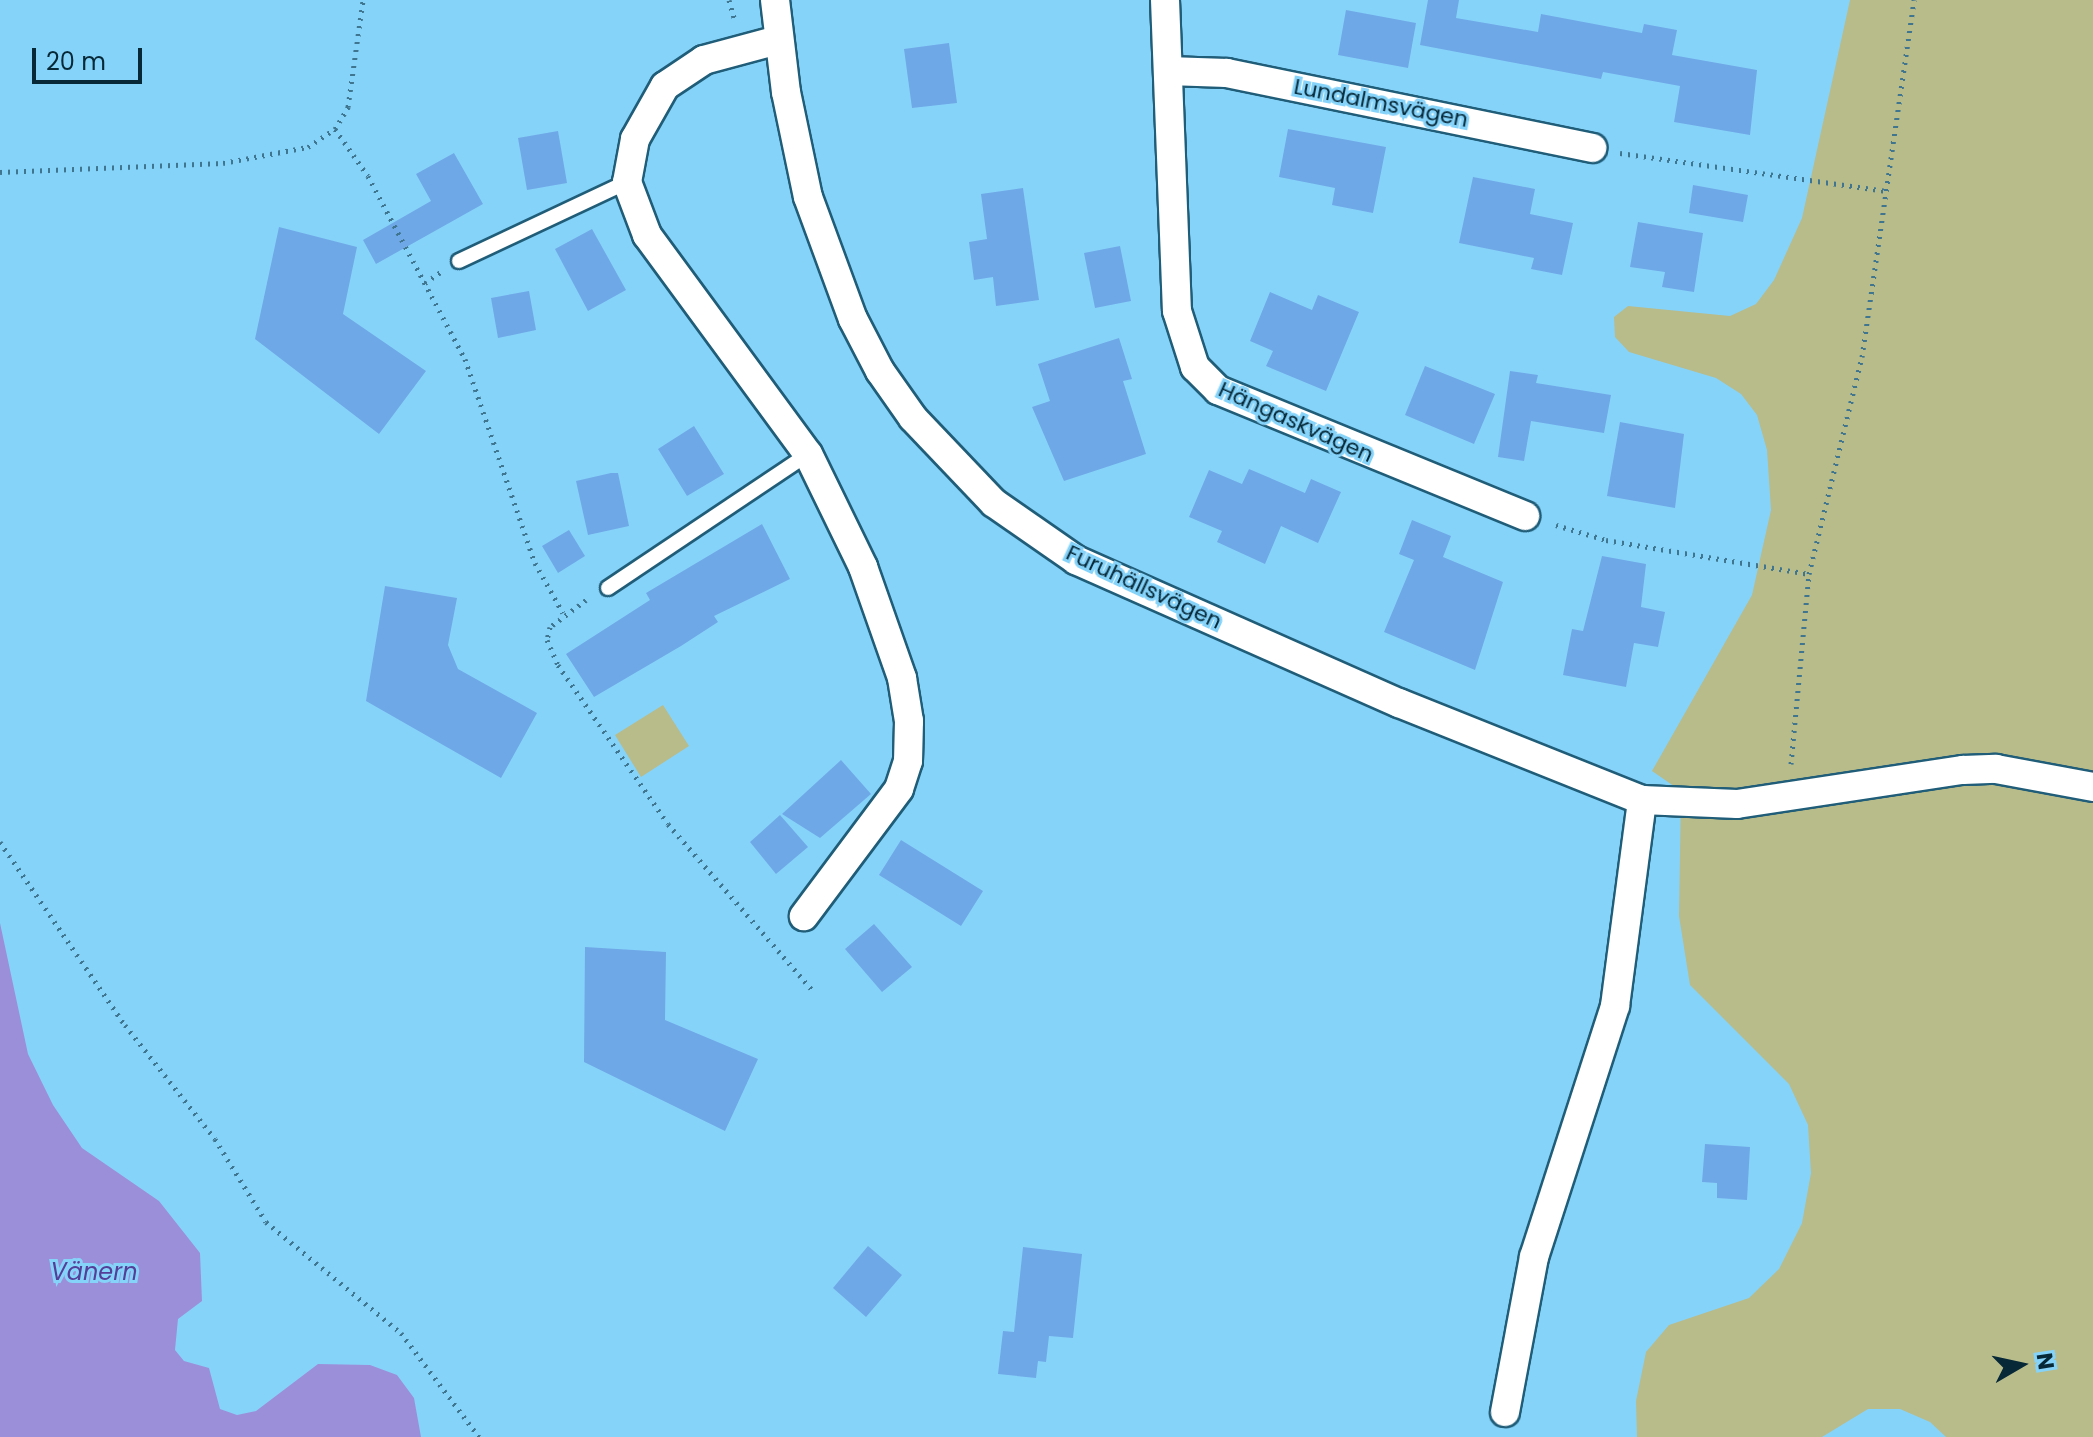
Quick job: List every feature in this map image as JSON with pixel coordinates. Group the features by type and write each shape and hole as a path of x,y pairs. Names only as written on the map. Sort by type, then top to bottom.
{"street":[{"name":"Furuhällsvägen","path":"775,0 778,40 808,197 853,319 913,418 994,503 1076,560 1642,800 1689,806 1788,798 1933,771 1996,769 2093,787"},
{"name":"Hängaskvägen","path":"1165,0 1177,311 1195,367 1218,390 1525,516"},
{"path":"778,40 704,60 665,86 635,139 627,182 647,235 808,454 884,621 909,721 908,761 899,789 804,916"},
{"name":"Lundalmsvägen","path":"1168,71 1227,73 1592,148"},
{"path":"1505,1412 1534,1257 1615,1006 1642,800"}],"lane":[{"path":"459,261 627,182"},
{"path":"608,588 808,454"}],"path":[{"path":"0,172 223,163 308,147 335,129 348,107 363,0"},
{"path":"1788,798 1809,574 1862,357 1914,0"},
{"path":"335,129 368,176 465,359 535,563 563,613"},
{"path":"1592,148 1888,191"},
{"path":"1525,516 1606,540 1809,574"},
{"path":"608,588 563,613 547,640 558,665 668,824 814,992"},
{"path":"0,842 125,1025 215,1139 266,1222 401,1333 479,1437"}],"green space":[{"path":"1850,0 2093,0 2093,1437 1946,1437 1930,1422 1900,1409 1868,1409 1822,1437 1637,1437 1636,1401 1646,1352 1669,1325 1749,1298 1779,1269 1802,1223 1811,1173 1808,1125 1789,1084 1690,985 1679,916 1681,791 1652,771 1752,595 1771,510 1767,450 1757,415 1741,394 1716,378 1629,352 1615,337 1614,317 1628,306 1730,316 1756,304 1774,280 1802,218"},
{"path":"663,705 689,746 641,777 615,735"}],"water":[{"name":"Vänern","path":"0,923 28,1054 53,1105 82,1148 159,1201 200,1253 202,1301 178,1319 175,1350 184,1361 209,1368 220,1409 237,1415 256,1411 318,1364 370,1365 397,1375 414,1398 421,1437 0,1437"}],"building":[{"path":"1428,0 1459,0 1456,18 1538,32 1541,14 1642,33 1644,24 1677,30 1672,55 1757,70 1750,135 1674,122 1680,86 1603,72 1601,79 1420,45"},
{"path":"1346,10 1416,23 1408,68 1338,55"},
{"path":"949,43 957,103 912,108 904,49"},
{"path":"1288,129 1386,147 1373,213 1332,205 1335,188 1279,177"},
{"path":"558,131 567,183 527,190 518,138"},
{"path":"454,153 483,204 376,264 363,240 431,201 416,174"},
{"path":"1473,177 1535,189 1530,214 1573,223 1562,275 1531,269 1534,258 1459,243"},
{"path":"1693,185 1748,195 1743,222 1689,213"},
{"path":"1023,188 1039,300 996,306 993,277 974,280 969,242 987,239 981,194"},
{"path":"1638,222 1703,233 1694,292 1662,287 1665,272 1630,267"},
{"path":"279,227 357,247 343,314 426,371 379,434 255,339"},
{"path":"592,229 626,290 588,311 555,249"},
{"path":"1120,246 1131,301 1095,308 1084,253"},
{"path":"529,291 536,330 498,338 491,298"},
{"path":"1270,292 1312,310 1318,295 1359,312 1326,391 1266,366 1273,351 1250,341"},
{"path":"1119,338 1132,379 1123,381 1146,454 1064,481 1032,407 1050,401 1038,364"},
{"path":"1425,366 1495,394 1474,444 1405,415"},
{"path":"1510,371 1538,375 1536,383 1611,395 1604,433 1531,421 1524,461 1498,457"},
{"path":"1620,422 1684,434 1675,508 1607,496"},
{"path":"694,426 724,474 687,496 658,449"},
{"path":"1249,469 1305,493 1311,479 1341,492 1318,543 1281,526 1265,564 1217,542 1222,531 1189,517 1209,470 1242,484"},
{"path":"618,473 629,526 588,535 576,481"},
{"path":"1412,520 1451,536 1443,557 1503,582 1475,670 1384,632 1414,560 1399,554"},
{"path":"762,524 790,579 714,616 718,622 594,697 566,654 650,600 646,593"},
{"path":"569,530 585,556 558,573 542,546"},
{"path":"1602,556 1646,564 1641,607 1665,612 1658,647 1634,643 1626,687 1563,675 1572,629 1583,631"},
{"path":"385,586 457,598 448,645 458,669 537,713 501,778 366,701"},
{"path":"841,760 871,794 820,838 782,814"},
{"path":"780,815 808,847 776,874 750,842"},
{"path":"901,840 983,891 961,926 879,875"},
{"path":"874,924 912,967 882,992 845,949"},
{"path":"585,947 666,952 665,1020 758,1059 725,1131 584,1062"},
{"path":"1705,1144 1750,1147 1747,1200 1717,1198 1717,1183 1702,1182"},
{"path":"868,1246 902,1275 866,1317 833,1288"},
{"path":"1023,1247 1082,1254 1073,1338 1049,1336 1046,1362 1038,1361 1036,1378 998,1374 1003,1331 1014,1332"}]}
